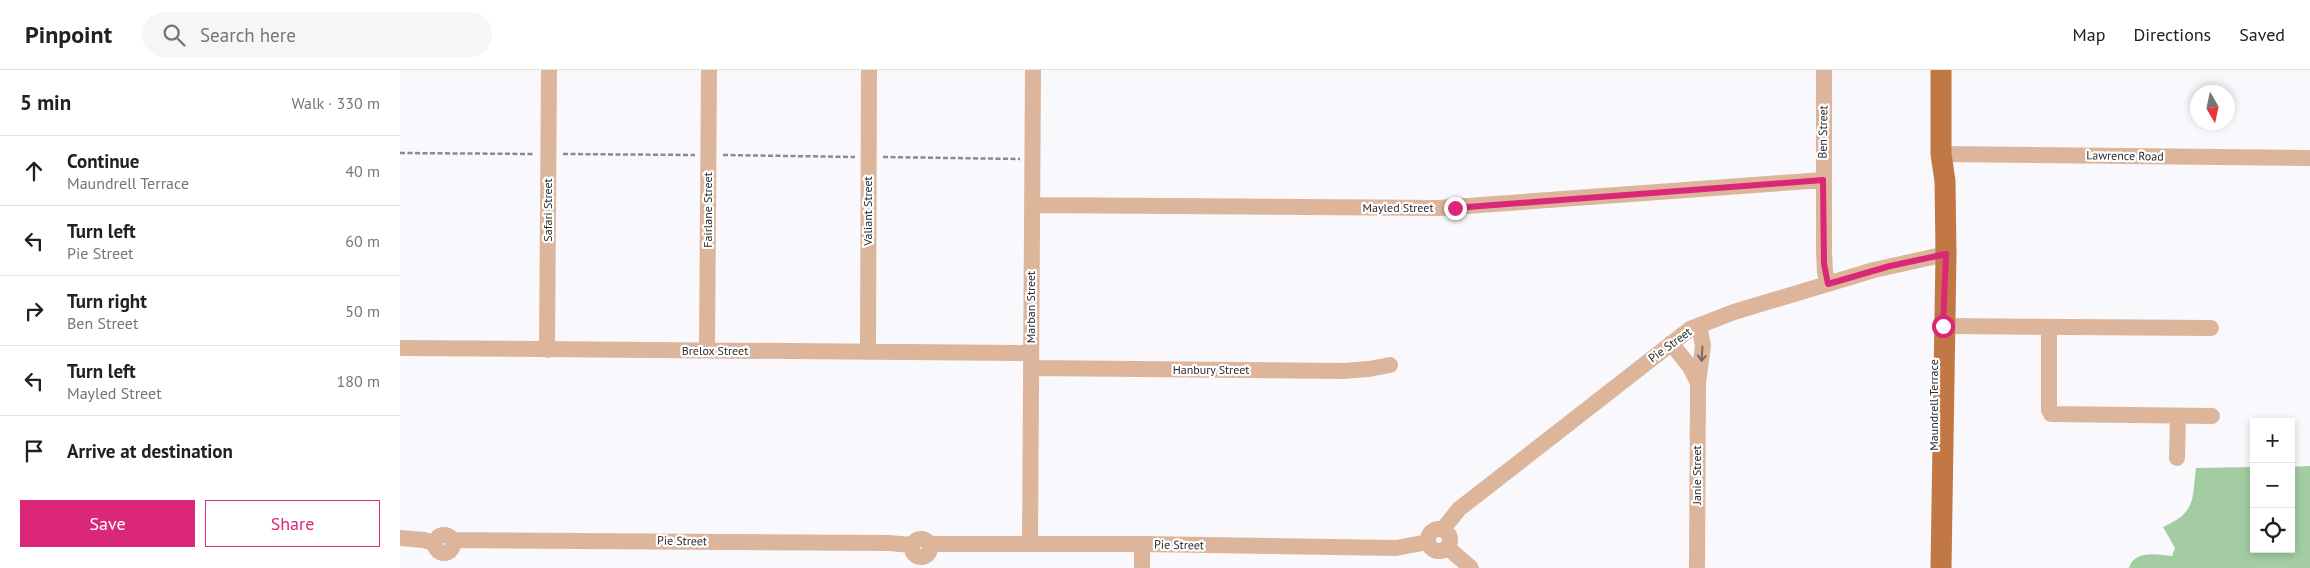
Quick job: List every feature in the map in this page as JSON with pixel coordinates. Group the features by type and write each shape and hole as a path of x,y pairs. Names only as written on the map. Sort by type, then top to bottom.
{"main road":[{"name":"Maundrell Terrace","path":"1932,568 1934,341 1945,181 1940,154 1941,70"},
{"name":"Maundrell Terrace","path":"1939,255 1943,326 1940,568"}],"street":[{"name":"Safari Street","path":"547,350 549,70"},
{"name":"Fairlane Street","path":"707,350 709,70"},
{"name":"Valiant Street","path":"868,352 869,70"},
{"name":"Marban Street","path":"1030,544 1032,70"},
{"name":"Ben Street","path":"1824,70 1824,264 1828,284"},
{"name":"Lawrence Road","path":"1940,154 2310,158"},
{"name":"Mayled Street","path":"1032,205 1455,208 1823,180"},
{"name":"Pie Street","path":"1443,529 1459,509 1671,343 1699,325 1734,312 1828,284 1939,255"},
{"name":"Janie Street","path":"1697,568 1698,383 1703,346 1699,325"},
{"path":"1943,326 2211,328"},
{"path":"2050,327 2049,410 2051,414 2212,416"},
{"path":"1671,343 1690,367 1698,383"},
{"name":"Brelox Street","path":"400,348 868,352 1031,361"},
{"name":"Hanbury Street","path":"1031,361 1343,371 1390,365"},
{"path":"2177,458 2178,416"},
{"path":"1436,529 1443,529 1450,537 1446,547 1436,550 1428,542 1430,532 1436,529"},
{"name":"Pie Street","path":"400,538 424,540 443,551 889,543 920,554 1030,544 1396,548 1428,542"},
{"path":"1142,544 1142,568"},
{"path":"1446,547 1471,568"}],"path":[{"path":"400,153 540,154"},
{"path":"557,154 701,155"},
{"path":"716,155 861,157"},
{"path":"876,157 1032,160"}],"green space":[{"path":"2310,466 2310,568 2129,568 2136,558 2147,554 2172,556 2175,548 2163,527 2174,522 2187,510 2193,497 2196,468 2250,467 2250,553 2295,553 2295,467"}],"route":[{"path":"1455,208 1823,180 1824,264 1828,284 1890,266 1946,254 1943,326"}]}
